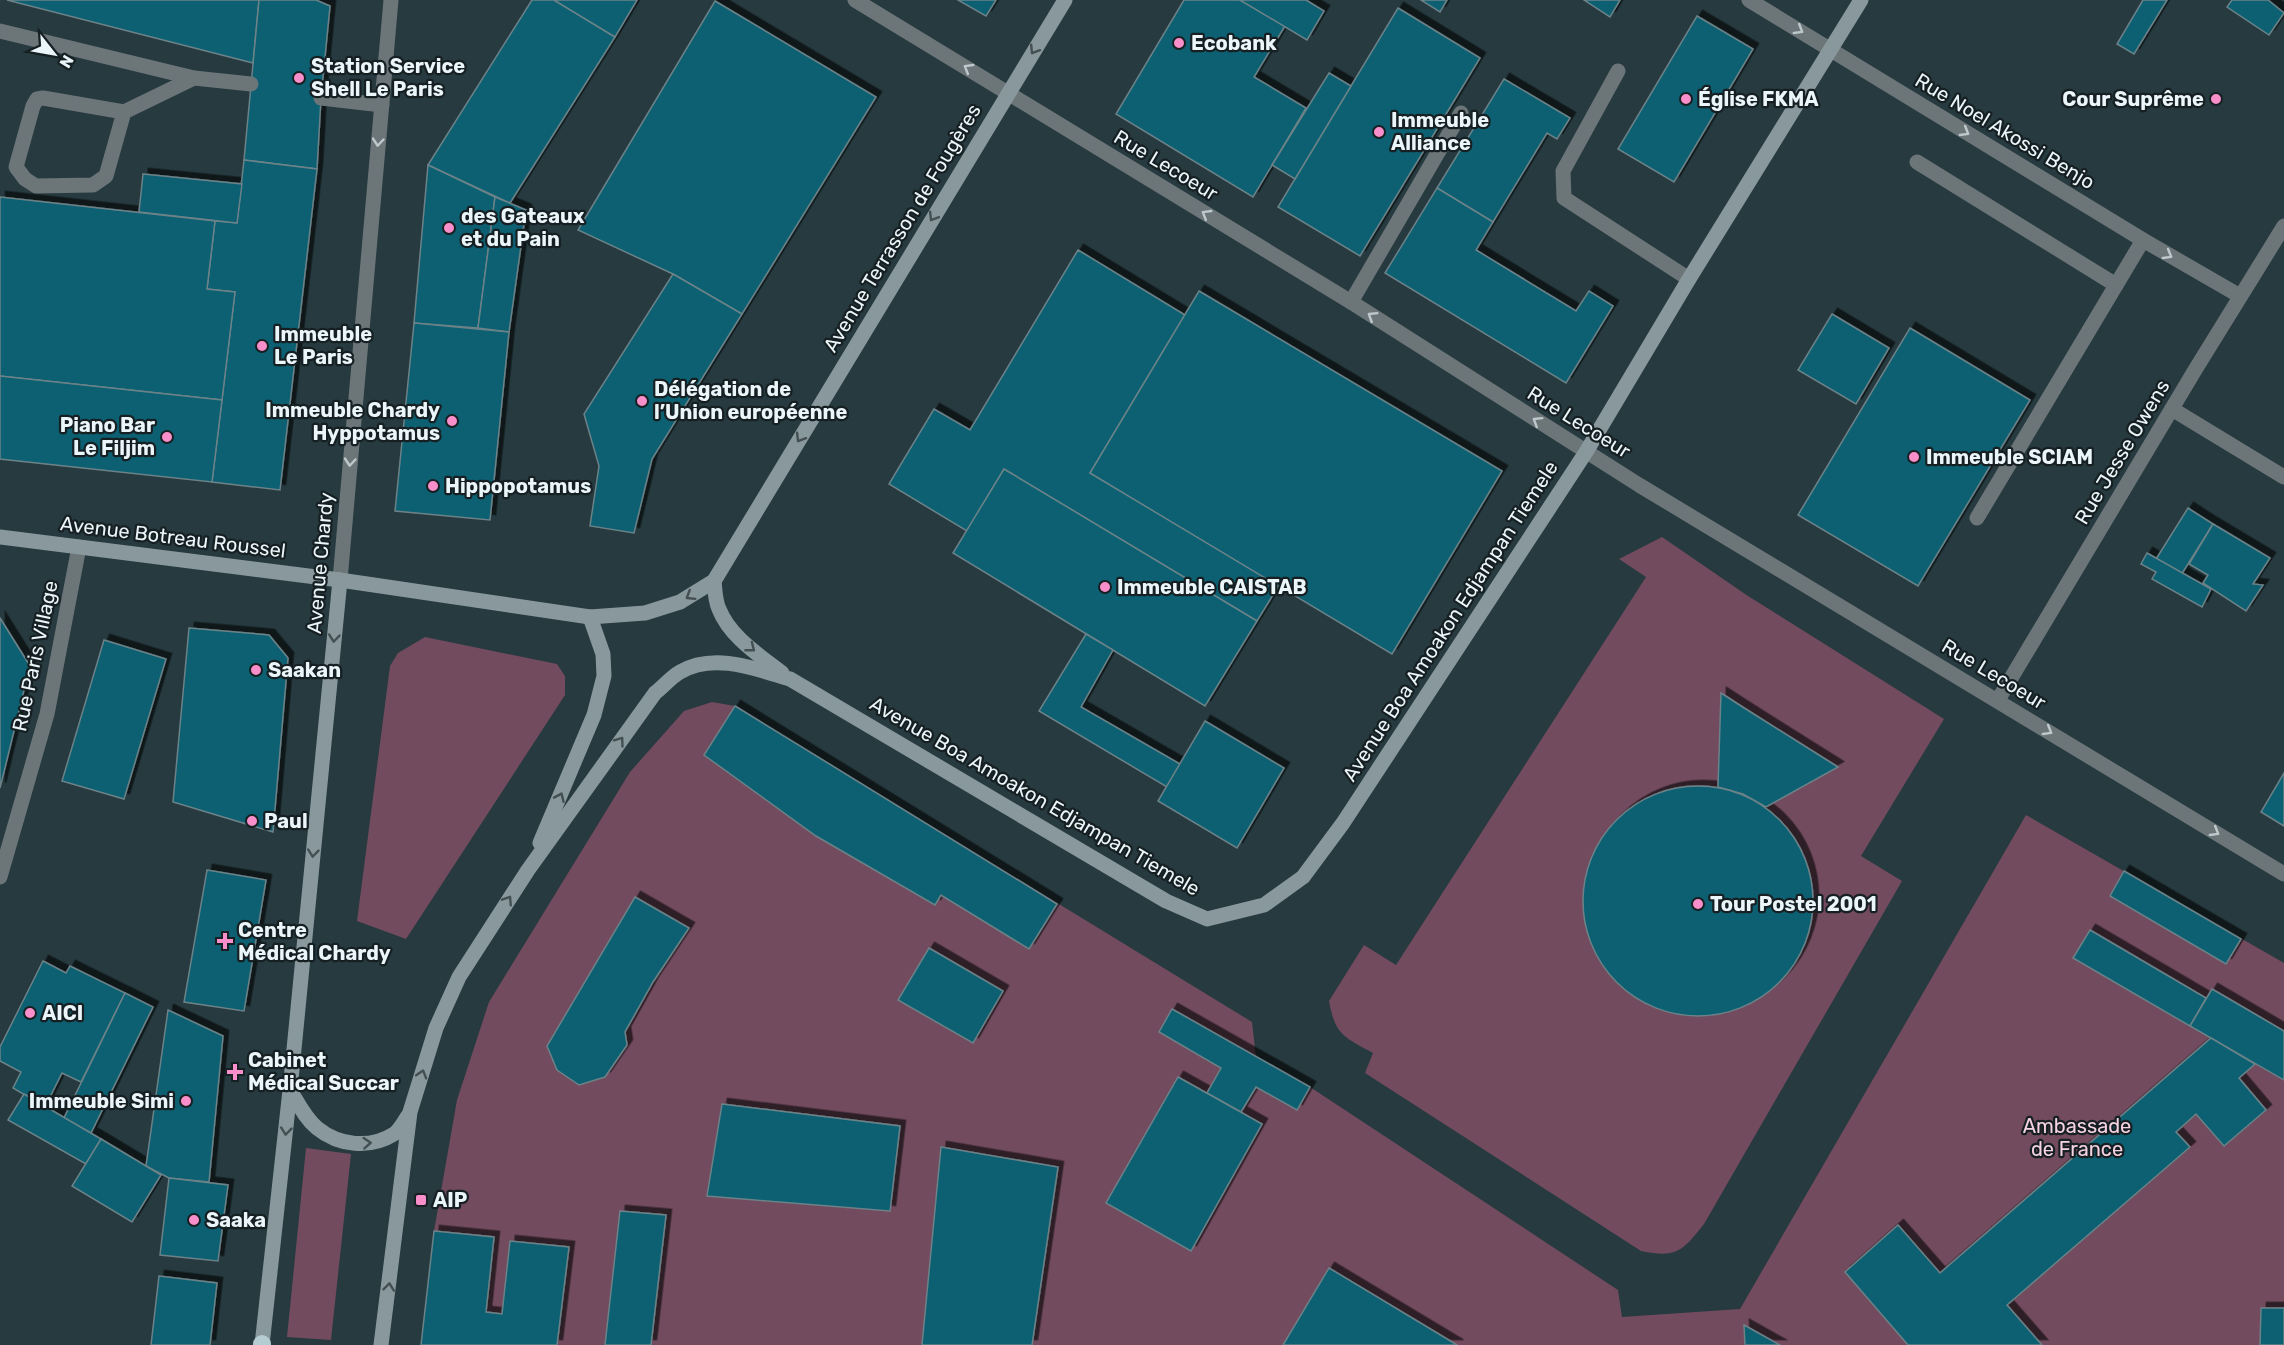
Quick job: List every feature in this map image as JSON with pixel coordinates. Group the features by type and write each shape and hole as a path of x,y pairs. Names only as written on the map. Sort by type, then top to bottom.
{"street":[{"name":"Avenue Chardy","path":"262,1345 290,1090 340,580 391,0"},
{"name":"Rue Lecoeur","path":"855,0 1351,302 1586,452 2284,874"},
{"name":"Avenue Terrasson de Fougères","path":"340,580 590,617 645,613 680,602 714,580 1007,92 1065,0"},
{"name":"Rue Noel Akossi Benjo","path":"1749,0 2143,240 2240,296"},
{"name":"Avenue Boa Amoakon Edjampan Tiemele","path":"381,1345 410,1112 436,1028 459,977 528,870 655,693 680,672 712,662 748,666 790,679 1166,901 1207,919 1264,905 1303,877 1343,823 1586,452 1689,279 1861,0"},
{"path":"0,31 194,78 251,84"},
{"path":"1618,71 1563,171 1564,198 1689,279"},
{"path":"124,112 106,176 93,185 36,186 25,179 16,167 37,99 43,98 124,112 194,78"},
{"path":"321,98 382,105"},
{"path":"1351,302 1461,113"},
{"path":"1917,162 2116,285"},
{"name":"Rue Jesse Owens","path":"1998,700 2284,226"},
{"path":"1977,518 2143,240"},
{"path":"2172,409 2284,477"},
{"name":"Avenue Botreau Roussel","path":"0,537 340,580"},
{"name":"Rue Paris Village","path":"0,878 47,714 79,547"},
{"path":"714,580 718,608 729,626 743,642 790,679"},
{"path":"528,870 586,733 604,676 603,654 590,617"},
{"path":"290,1090 303,1112 317,1128 346,1144 376,1142 396,1132 410,1112"}],"green space":[{"path":"1662,537 1748,596 1944,719 1861,856 1902,881 1704,1224 1684,1247 1663,1254 1641,1251 1365,1073 1373,1053 1342,1034 1334,1021 1329,1001 1364,945 1396,965 1646,577 1619,559"},
{"path":"425,637 557,664 565,676 565,695 406,939 357,921 390,666 398,653"},
{"name":"Ambassade de France","path":"712,702 735,706 1252,1022 1256,1057 1310,1087 1618,1290 1622,1317 1740,1309 2026,815 2284,963 2284,1345 421,1345 434,1231 457,1100 489,1002 630,772 684,711"},
{"path":"306,1148 351,1154 331,1340 287,1337"}],"building":[{"path":"7,0 259,0 253,63"},
{"path":"259,0 316,0 330,6 317,169 244,160"},
{"path":"532,0 554,0 615,37 510,203 428,165"},
{"path":"554,0 637,0 615,37"},
{"path":"958,0 996,0 986,16"},
{"path":"1184,0 1240,0 1285,26 1254,77 1306,108 1253,197 1116,114"},
{"path":"1240,0 1306,0 1324,11 1307,40"},
{"path":"1421,0 1447,0 1440,12"},
{"path":"1584,0 1620,0 1610,17"},
{"path":"2143,0 2167,0 2134,54 2117,44"},
{"path":"2232,0 2268,0 2284,13 2269,35 2227,7"},
{"path":"715,1 876,97 742,314 673,274 578,230"},
{"name":"Immeuble Alliance","path":"1398,8 1480,58 1360,256 1278,207"},
{"name":"Église FKMA","path":"1697,16 1753,49 1674,182 1618,149"},
{"path":"1329,73 1351,86 1295,179 1272,165"},
{"path":"1504,79 1570,118 1557,139 1547,133 1493,222 1437,188"},
{"name":"Immeuble Le Paris","path":"244,160 317,169 280,490 212,482 235,292 207,289 215,221 237,223"},
{"path":"428,165 495,197 478,328 414,323"},
{"path":"143,174 242,184 237,223 139,212"},
{"path":"1437,188 1493,222 1476,250 1576,311 1589,291 1613,306 1566,383 1385,273"},
{"path":"0,197 215,221 207,289 235,292 222,400 0,376"},
{"path":"495,197 526,210 509,332 478,328"},
{"path":"1078,250 1185,315 1090,473 1279,585 1257,621 1004,469 967,531 889,484 934,409 970,430"},
{"path":"673,274 742,314 652,459 634,533 590,526 599,466 584,414"},
{"path":"1199,291 1502,471 1392,654 1090,473"},
{"path":"1832,314 1889,348 1856,404 1798,370"},
{"name":"Immeuble Chardy Hyppotamus","path":"414,323 509,332 490,520 395,511"},
{"name":"Immeuble SCIAM","path":"1910,328 2030,400 1918,586 1798,515"},
{"path":"0,376 222,400 212,482 0,459"},
{"name":"Immeuble CAISTAB","path":"1004,469 1257,621 1205,706 953,553"},
{"path":"2188,508 2213,524 2178,580 2153,564"},
{"path":"2213,524 2270,558 2253,584 2263,585 2246,611 2203,583 2208,575 2189,564"},
{"path":"2147,553 2211,589 2202,607 2152,579 2156,572 2141,564"},
{"path":"0,618 30,666 0,788"},
{"path":"189,628 269,635 288,658 273,832 173,802"},
{"path":"1086,634 1113,650 1081,707 1180,764 1167,787 1039,711"},
{"path":"104,640 166,659 124,799 62,781"},
{"path":"1721,693 1838,767 1766,807 1743,794 1718,787"},
{"path":"735,706 1057,904 1029,949 941,895 935,905 816,836 704,755"},
{"path":"1205,721 1284,768 1237,848 1158,801"},
{"path":"2284,773 2284,826 2261,812"},
{"name":"Tour Postel 2001","path":"1698,786 1742,795 1771,812 1787,828 1808,868 1813,901 1804,945 1787,974 1771,990 1731,1011 1698,1016 1654,1007 1625,990 1609,974 1588,934 1583,901 1592,857 1609,828 1625,812 1665,791"},
{"name":"Centre Médical Chardy","path":"207,870 266,880 244,1011 184,1002"},
{"path":"2124,871 2241,939 2226,964 2110,896"},
{"path":"635,897 689,928 653,982 625,1032 627,1045 605,1077 579,1085 557,1070 547,1046"},
{"path":"2090,930 2206,998 2190,1026 2073,958"},
{"path":"929,948 1003,991 973,1043 898,1000"},
{"path":"43,961 66,973 70,966 125,993 81,1082 62,1073 45,1107 13,1088 21,1072 0,1061 0,1047"},
{"path":"2212,989 2284,1031 2284,1080 2190,1026"},
{"path":"125,993 153,1007 91,1133 64,1118"},
{"path":"1172,1009 1310,1087 1297,1110 1256,1087 1241,1112 1207,1093 1221,1068 1159,1032"},
{"name":"Immeuble Simi","path":"168,1010 223,1036 209,1182 169,1178 146,1166"},
{"path":"2211,1038 2255,1064 2239,1078 2266,1110 2224,1146 2196,1114 2176,1132 2190,1147 2007,1305 2042,1345 1908,1345 1845,1272 1898,1225 1940,1273"},
{"path":"1178,1077 1262,1124 1191,1251 1106,1203"},
{"path":"24,1094 101,1139 86,1164 8,1120"},
{"path":"722,1104 900,1126 890,1211 707,1196"},
{"path":"101,1139 161,1175 132,1222 72,1186"},
{"path":"941,1147 1058,1167 1032,1345 922,1345"},
{"name":"Saaka","path":"169,1178 228,1185 218,1261 160,1255"},
{"path":"620,1211 666,1215 651,1345 605,1345"},
{"path":"434,1231 494,1237 486,1312 502,1314 510,1241 569,1247 557,1345 421,1345"},
{"path":"1329,1268 1457,1345 1283,1345"},
{"path":"159,1276 217,1283 210,1345 151,1345"},
{"path":"2261,1308 2284,1308 2284,1345 2260,1345"},
{"path":"1744,1325 1780,1345 1745,1345"}],"place":[{"name":"Ecobank","path":"1179,43"},
{"name":"Station Service Shell Le Paris","path":"299,78"},
{"name":"Église FKMA","path":"1686,99"},
{"name":"Cour Suprême","path":"2216,99"},
{"name":"Immeuble Alliance","path":"1379,132"},
{"name":"des Gateaux et du Pain","path":"449,228"},
{"name":"Immeuble Le Paris","path":"262,346"},
{"name":"Délégation de l’Union européenne","path":"642,401"},
{"name":"Immeuble Chardy Hyppotamus","path":"452,421"},
{"name":"Piano Bar Le Filjim","path":"167,437"},
{"name":"Immeuble SCIAM","path":"1914,457"},
{"name":"Hippopotamus","path":"433,486"},
{"name":"Immeuble CAISTAB","path":"1105,587"},
{"name":"Saakan","path":"256,670"},
{"name":"Paul","path":"252,821"},
{"name":"Tour Postel 2001","path":"1698,904"},
{"name":"Centre Médical Chardy","path":"225,941"},
{"name":"AICI","path":"30,1013"},
{"name":"Cabinet Médical Succar","path":"235,1072"},
{"name":"Immeuble Simi","path":"186,1101"},
{"name":"AIP","path":"421,1200"},
{"name":"Saaka","path":"194,1220"}]}
